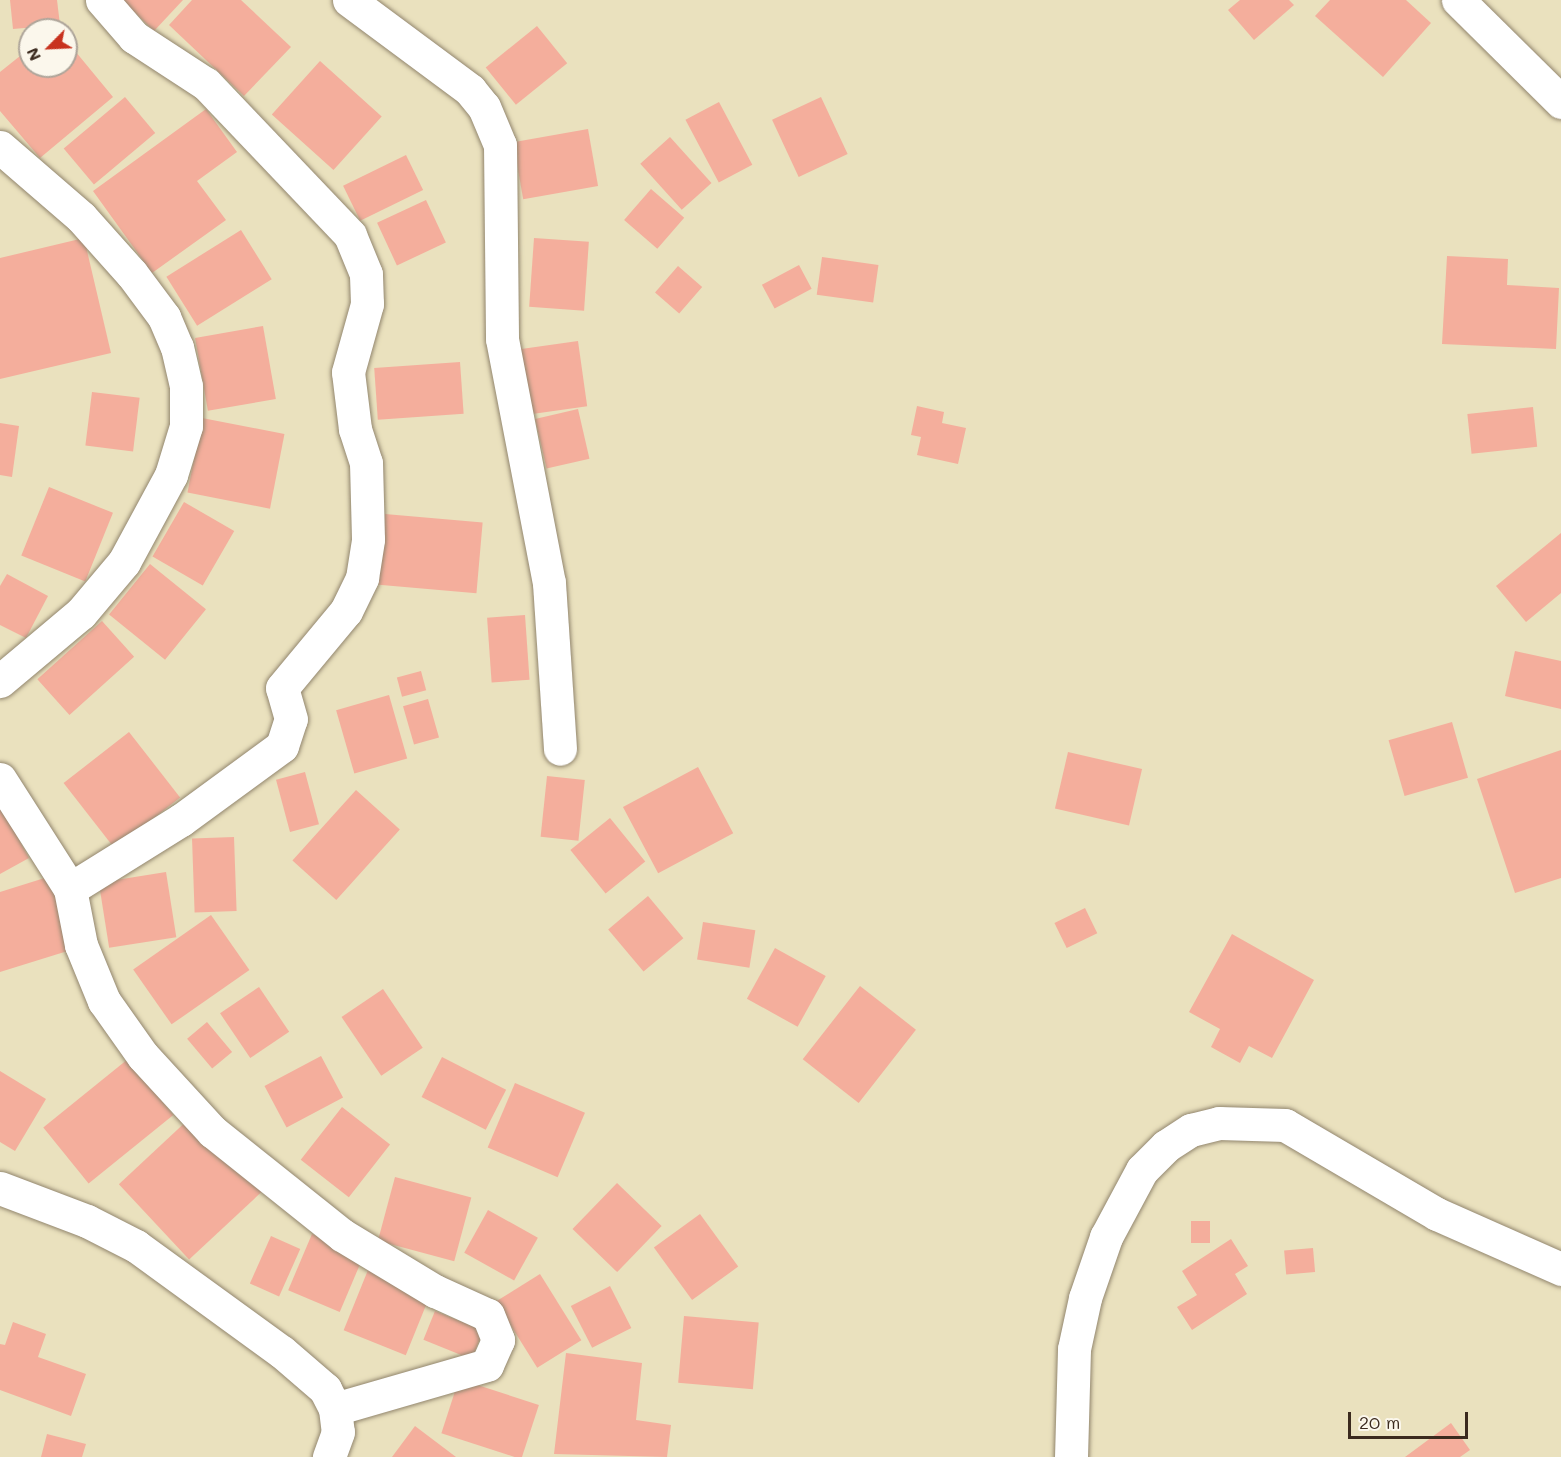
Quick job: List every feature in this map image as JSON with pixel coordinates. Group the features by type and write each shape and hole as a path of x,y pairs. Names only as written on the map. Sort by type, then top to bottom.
{"street":[{"path":"70,889 181,820 282,746 291,719 282,688 346,610 362,578 368,539 366,463 355,429 348,372 367,304 366,274 350,235 206,84 134,38 102,0"},
{"path":"349,0 470,90 484,107 500,146 502,339 549,583 560,749"},
{"path":"1458,0 1561,102"},
{"path":"0,147 81,217 132,274 164,317 177,347 186,386 186,426 171,475 124,562 81,613 0,681"},
{"path":"0,779 70,889 81,945 104,1001 143,1056 213,1132 342,1235 435,1291 489,1314 498,1340 486,1365 335,1409"},
{"path":"1071,1457 1074,1349 1084,1298 1106,1237 1142,1170 1166,1146 1191,1130 1219,1123 1285,1125 1437,1214 1561,1269"},
{"path":"0,1188 87,1221 136,1246 282,1352 325,1389 335,1409 338,1432 329,1457"}],"building":[{"path":"10,0 57,0 59,18 18,18 18,29 13,29"},
{"path":"122,0 183,0 154,31"},
{"path":"192,0 241,0 291,47 244,96 169,25"},
{"path":"1240,0 1289,0 1294,5 1254,40 1228,10"},
{"path":"1330,0 1406,0 1431,23 1383,77 1315,16"},
{"path":"537,26 567,63 516,105 486,68"},
{"path":"78,55 113,97 40,158 0,111 0,72 18,58 18,78 78,78"},
{"path":"320,61 382,117 334,170 272,115"},
{"path":"125,97 155,133 94,184 64,148"},
{"path":"821,97 848,154 799,177 772,120"},
{"path":"719,102 752,165 719,183 685,120"},
{"path":"206,109 237,152 197,181 226,220 152,273 93,191"},
{"path":"588,129 598,186 523,199 513,142"},
{"path":"670,137 711,183 682,210 640,164"},
{"path":"406,155 423,190 360,221 343,186"},
{"path":"651,189 684,218 657,249 624,220"},
{"path":"426,200 446,243 397,265 377,223"},
{"path":"241,230 272,279 197,326 166,277"},
{"path":"84,238 111,353 0,379 0,258"},
{"path":"534,238 589,242 584,311 529,307"},
{"path":"1447,256 1508,259 1507,285 1559,288 1556,349 1442,344"},
{"path":"822,257 878,265 873,303 817,295"},
{"path":"799,265 812,289 775,309 762,285"},
{"path":"678,266 702,287 679,313 655,292"},
{"path":"263,326 276,399 208,411 195,338"},
{"path":"578,341 587,406 529,415 520,349"},
{"path":"460,362 464,414 378,420 374,368"},
{"path":"92,392 140,398 133,451 85,446"},
{"path":"917,406 944,412 942,423 966,428 958,464 917,455 921,437 911,435"},
{"path":"1533,407 1537,447 1472,454 1467,414"},
{"path":"578,409 589,459 547,469 535,419"},
{"path":"202,418 284,434 270,509 187,493"},
{"path":"0,423 19,426 12,477 0,475"},
{"path":"49,487 113,513 85,581 21,556"},
{"path":"184,502 234,531 203,586 153,557"},
{"path":"385,514 483,523 476,593 379,585"},
{"path":"1561,533 1561,593 1526,622 1496,586"},
{"path":"150,564 206,609 165,660 109,615"},
{"path":"7,574 48,596 26,638 0,625 0,586"},
{"path":"525,615 530,680 492,682 487,618"},
{"path":"102,621 134,657 69,715 37,679"},
{"path":"1515,651 1561,661 1561,709 1505,696"},
{"path":"421,671 426,690 402,697 397,677"},
{"path":"389,695 407,758 354,774 336,710"},
{"path":"428,699 439,737 414,745 403,706"},
{"path":"1452,722 1468,778 1405,796 1389,740"},
{"path":"129,732 180,797 115,849 64,783"},
{"path":"1561,750 1561,878 1515,893 1477,779"},
{"path":"1068,752 1142,769 1129,826 1055,809"},
{"path":"698,767 733,833 658,873 623,807"},
{"path":"305,772 319,824 290,832 276,780"},
{"path":"547,776 585,780 578,841 541,837"},
{"path":"356,790 400,829 336,900 292,861"},
{"path":"0,805 29,858 0,874"},
{"path":"610,818 645,862 606,894 570,850"},
{"path":"234,837 237,911 195,912 192,838"},
{"path":"166,872 176,937 109,948 99,883"},
{"path":"51,876 74,949 0,972 0,892"},
{"path":"648,896 683,938 644,972 608,929"},
{"path":"1085,908 1097,933 1067,948 1054,923"},
{"path":"211,915 249,970 172,1024 133,969"},
{"path":"703,922 755,930 749,968 697,960"},
{"path":"1232,934 1314,980 1272,1058 1249,1046 1240,1063 1211,1047 1220,1029 1189,1012"},
{"path":"775,948 826,976 798,1027 747,999"},
{"path":"860,986 916,1030 859,1103 803,1059"},
{"path":"259,987 289,1032 250,1058 220,1013"},
{"path":"383,989 423,1048 381,1076 342,1017"},
{"path":"207,1022 232,1052 212,1069 187,1039"},
{"path":"321,1056 343,1097 287,1128 264,1086"},
{"path":"442,1057 506,1090 486,1130 422,1097"},
{"path":"128,1059 173,1115 89,1184 43,1128"},
{"path":"0,1071 46,1099 15,1151 0,1142"},
{"path":"515,1083 585,1113 558,1177 488,1147"},
{"path":"342,1107 390,1145 349,1197 301,1160"},
{"path":"192,1116 262,1191 189,1260 119,1184"},
{"path":"395,1177 471,1197 454,1261 378,1241"},
{"path":"617,1183 662,1226 617,1272 573,1229"},
{"path":"488,1210 538,1238 514,1280 464,1253"},
{"path":"700,1214 738,1267 692,1300 654,1248"},
{"path":"1191,1221 1210,1221 1210,1243 1191,1243"},
{"path":"312,1234 364,1256 340,1312 288,1290"},
{"path":"271,1236 300,1249 279,1297 250,1284"},
{"path":"1231,1239 1248,1266 1235,1274 1247,1294 1192,1330 1177,1307 1197,1295 1182,1271"},
{"path":"1313,1248 1315,1272 1286,1274 1284,1251"},
{"path":"368,1270 430,1295 406,1355 344,1330"},
{"path":"540,1274 581,1340 537,1368 496,1302"},
{"path":"610,1286 631,1328 592,1348 571,1306"},
{"path":"435,1311 483,1330 472,1359 423,1340"},
{"path":"684,1316 759,1323 753,1389 678,1383"},
{"path":"13,1322 46,1334 38,1357 86,1374 71,1416 0,1390 0,1344 5,1345"},
{"path":"566,1353 642,1363 636,1420 671,1425 667,1457 554,1454"},
{"path":"459,1379 539,1405 522,1457 515,1457 441,1433"},
{"path":"1451,1423 1470,1450 1460,1457 1405,1457"},
{"path":"415,1426 456,1457 392,1457"},
{"path":"47,1434 86,1444 82,1457 41,1457"}]}
